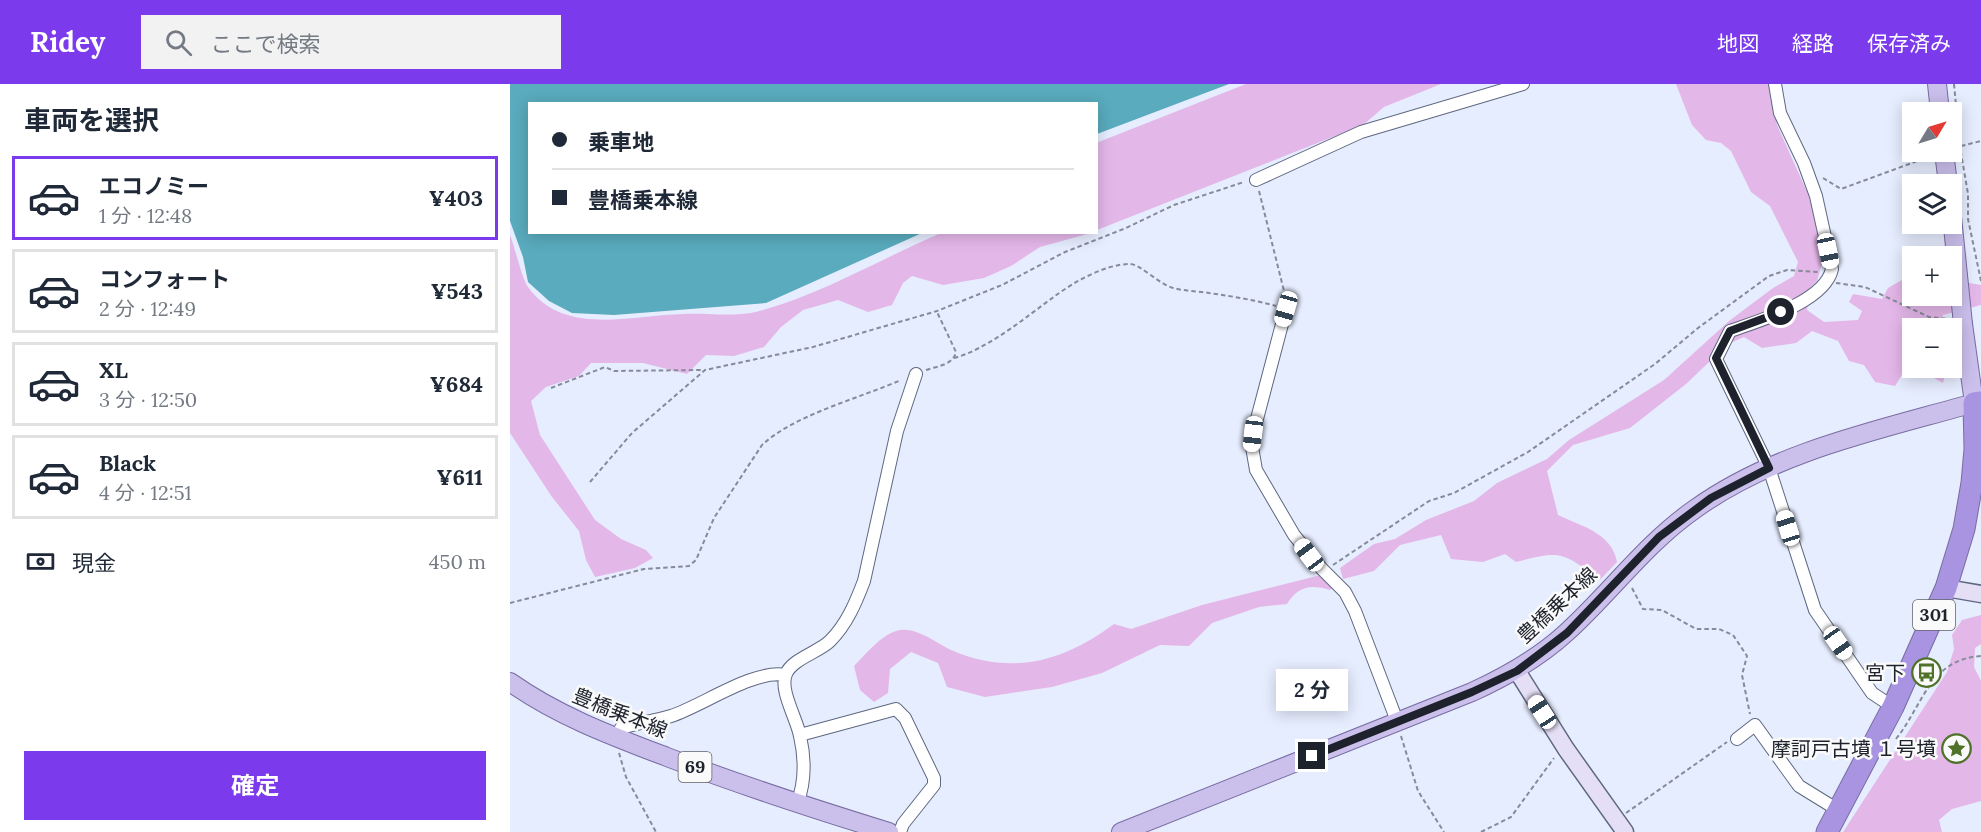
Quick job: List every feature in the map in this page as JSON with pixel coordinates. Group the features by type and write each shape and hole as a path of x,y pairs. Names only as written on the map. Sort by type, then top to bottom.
{"highway":[{"name":"301","path":"1827,832 1893,707 1946,588 1964,529 1975,449 1977,402"}],"main road":[{"path":"1937,84 1939,102"},
{"path":"1953,234 1961,318"},
{"path":"1962,326 1977,402"},
{"name":"豊橋乗本線","path":"1121,832 1472,692 1517,671 1567,633 1659,537 1695,509 1728,488 1769,468 1860,434 1977,402"},
{"name":"豊橋乗本線","path":"510,682 556,712 617,738 797,804 889,832"}],"street":[{"path":"1256,180 1361,132 1523,84"},
{"path":"1776,84 1780,113 1804,162 1816,196 1832,269 1829,278 1817,291 1781,312 1730,331 1716,358 1769,468 1815,610 1872,693 1893,707"},
{"path":"1286,309 1267,374 1252,447 1256,470 1294,535 1322,569 1337,581 1355,611 1397,721"},
{"path":"797,804 801,794 804,764 800,735 786,691 785,675 790,667 830,641 844,624 855,605 864,581 897,430 916,374"},
{"path":"1946,588 1981,594"},
{"path":"1517,671 1566,749 1620,826"},
{"path":"617,738 621,728 674,715 757,679 777,674 785,675"},
{"path":"800,735 896,709 905,718 934,778 934,785 903,824 900,832"},
{"path":"1737,739 1755,725 1799,786 1838,810"}],"path":[{"path":"1952,102 1954,84"},
{"path":"1962,146 1981,141"},
{"path":"1820,176 1841,189 1915,162"},
{"path":"1953,162 1968,194 1968,219 1981,281"},
{"path":"510,603 644,569 689,566 696,560 714,518 762,445 771,436 799,422 954,358 965,356 1015,325 1064,289 1097,272 1134,264 1158,282 1174,288 1222,294 1286,309 1286,302 1256,180 1213,190 1174,205 1126,228 1072,249 1002,285 937,311 813,347 705,370 614,371 605,368 551,388"},
{"path":"1322,569 1373,540 1429,501 1454,493 1528,452 1655,364 1698,328 1769,276 1787,270 1865,287 1929,317 1937,318"},
{"path":"937,311 954,344 954,358"},
{"path":"590,482 632,433 705,370"},
{"path":"1624,573 1642,609 1662,610 1696,629 1719,629 1733,635 1747,656 1742,675 1746,704 1755,725"},
{"path":"1876,739 1893,742 1912,710 1951,662 1964,657 1981,656"},
{"path":"1397,721 1418,791 1444,832"},
{"path":"1620,826 1734,737 1737,739"},
{"path":"617,738 626,777 656,832"},
{"path":"1481,832 1511,818 1558,754 1566,749"}],"shaded area":[{"path":"1246,84 1441,84 1384,107 1363,125 1098,230 1098,142"},
{"path":"1676,84 1770,84 1777,125 1808,194 1819,231 1823,260 1817,281 1809,289 1807,310 1824,322 1858,320 1862,311 1849,302 1853,294 1882,299 1888,288 1902,280 1902,306 1962,306 1962,282 1981,285 1981,305 1943,315 1942,318 1902,318 1902,375 1895,386 1875,382 1864,365 1849,361 1838,341 1812,331 1796,343 1762,348 1744,337 1728,344 1686,384 1630,428 1573,445 1547,471 1558,515 1602,537 1614,552 1617,562 1600,580 1561,556 1543,556 1516,562 1505,554 1483,562 1451,559 1441,535 1400,545 1374,571 1343,579 1340,568 1374,544 1395,539 1426,520 1474,501 1497,483 1547,459 1569,440 1664,380 1729,321 1773,288 1794,276 1798,262 1770,206 1751,192 1731,151 1721,143 1706,140 1692,125"},
{"path":"939,234 1087,234 1040,247 1011,266 984,278 943,285 912,276 903,283 892,305 868,312 838,300 803,310 781,327 764,347 734,356 706,355 687,374 643,363 591,363 579,376 546,387 531,401 540,435 595,520 621,539 646,550 653,558 635,568 595,577 586,560 579,531 552,497 510,433 510,235 526,283 543,303 579,318 600,320 756,312 804,296"},
{"path":"1934,378 1944,378 1943,383"},
{"path":"1321,575 1334,587 1330,590 1317,587 1305,588 1296,593 1287,604 1259,607 1212,623 1189,646 1160,645 1102,673 1052,687 985,697 947,687 938,663 911,652 890,669 888,693 874,702 860,690 854,666 884,637 903,630 910,630 925,636 951,650 973,658 1015,663 1036,661 1075,648 1114,624 1131,629 1202,605"},
{"path":"1981,615 1981,644 1975,648 1974,667 1981,681 1981,801 1952,809 1939,820 1942,832 1843,832 1947,672 1954,649 1952,635 1962,620"}],"water":[{"path":"510,84 1229,84 1098,134 1098,102 528,102 528,234 920,234 766,303 614,315 572,313 549,301 528,282 523,257 510,221"}],"place":[{"name":"宮下","path":"1926,673"},
{"name":"摩訶戸古墳 １号墳","path":"1957,749"}],"route":[{"path":"1312,756 1472,692 1517,671 1567,633 1659,537 1711,498 1769,468 1716,358 1730,331 1781,312"}]}
